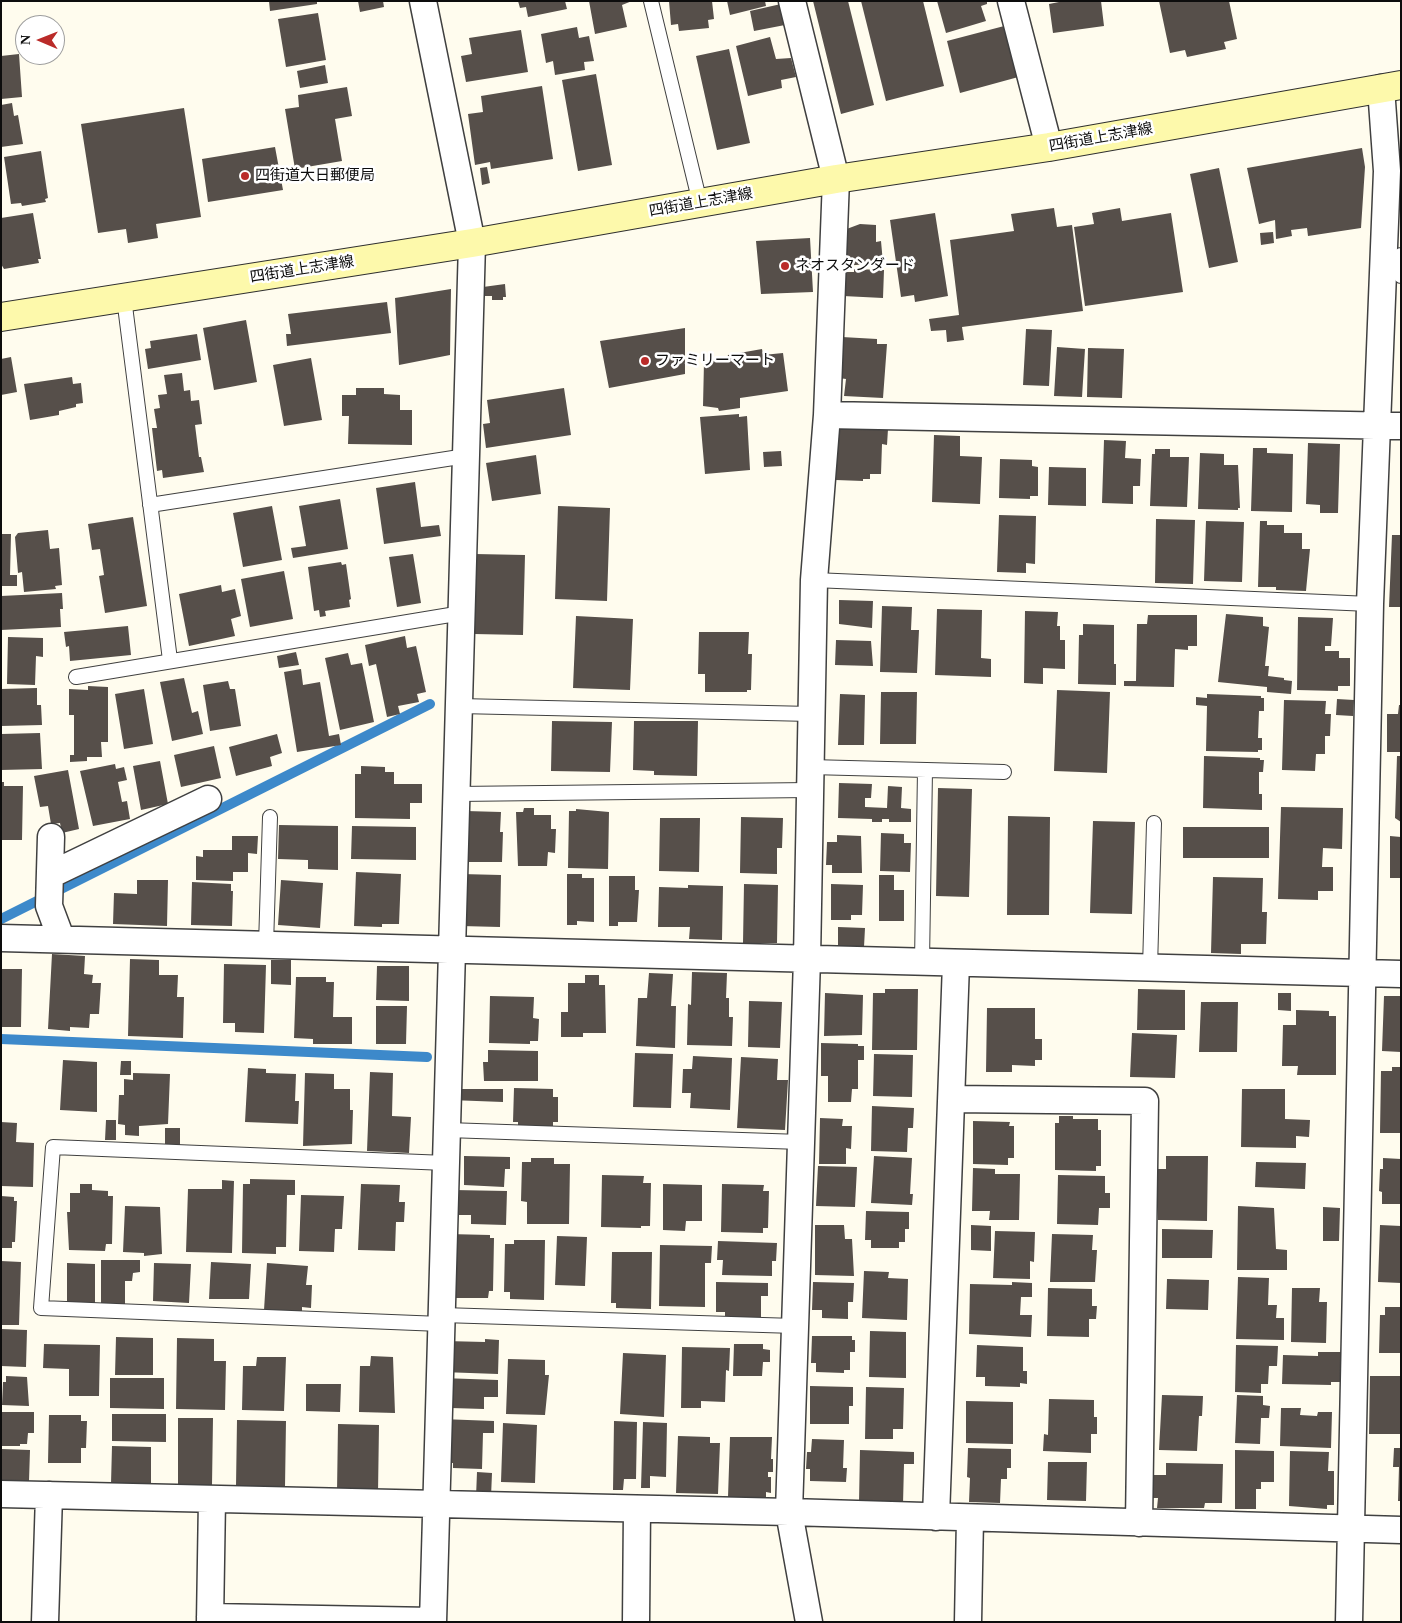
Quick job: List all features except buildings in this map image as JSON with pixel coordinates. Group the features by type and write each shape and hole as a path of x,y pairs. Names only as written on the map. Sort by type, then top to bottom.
{"main road":[{"name":"四街道上志津線","path":"1,317 472,243 836,179 1049,147 1391,86"}],"street":[{"path":"212,1499 210,1619 432,1622 472,243 423,1"},
{"path":"792,1 836,179 827,415 814,580 807,959 789,1512 809,1622"},
{"path":"1011,1 1049,147"},
{"path":"1349,1622 1349,1528 1370,604 1388,426 1387,171 1391,86"},
{"path":"827,415 1388,426"},
{"path":"50,875 208,799"},
{"path":"51,837 49,906 61,938"},
{"path":"1,938 61,938 1401,974"},
{"path":"936,1517 956,963"},
{"path":"952,1099 1145,1101 1139,1523"},
{"path":"1,1494 789,1512 1401,1530"},
{"path":"45,1622 49,1495"},
{"path":"636,1622 637,1509"},
{"path":"968,1622 970,1518"}],"lane":[{"path":"650,1 700,203"},
{"path":"1387,171 1401,194"},
{"path":"1401,255 1401,276"},
{"path":"124,298 170,660"},
{"path":"150,505 466,456"},
{"path":"814,580 1370,604"},
{"path":"76,678 170,660 462,613"},
{"path":"459,706 811,714"},
{"path":"456,794 810,778 925,770 1004,772"},
{"path":"922,962 925,770"},
{"path":"266,945 270,817"},
{"path":"1150,968 1154,823"},
{"path":"446,1130 801,1142"},
{"path":"446,1163 53,1147 41,1308 441,1320 795,1326"}],"waterway":[{"path":"1,919 430,704"},
{"path":"1,1039 427,1057"}],"place":[{"name":"四街道大日郵便局","path":"245,176"},
{"name":"ネオスタンダード","path":"785,266"},
{"name":"ファミリーマート","path":"645,361"}]}
